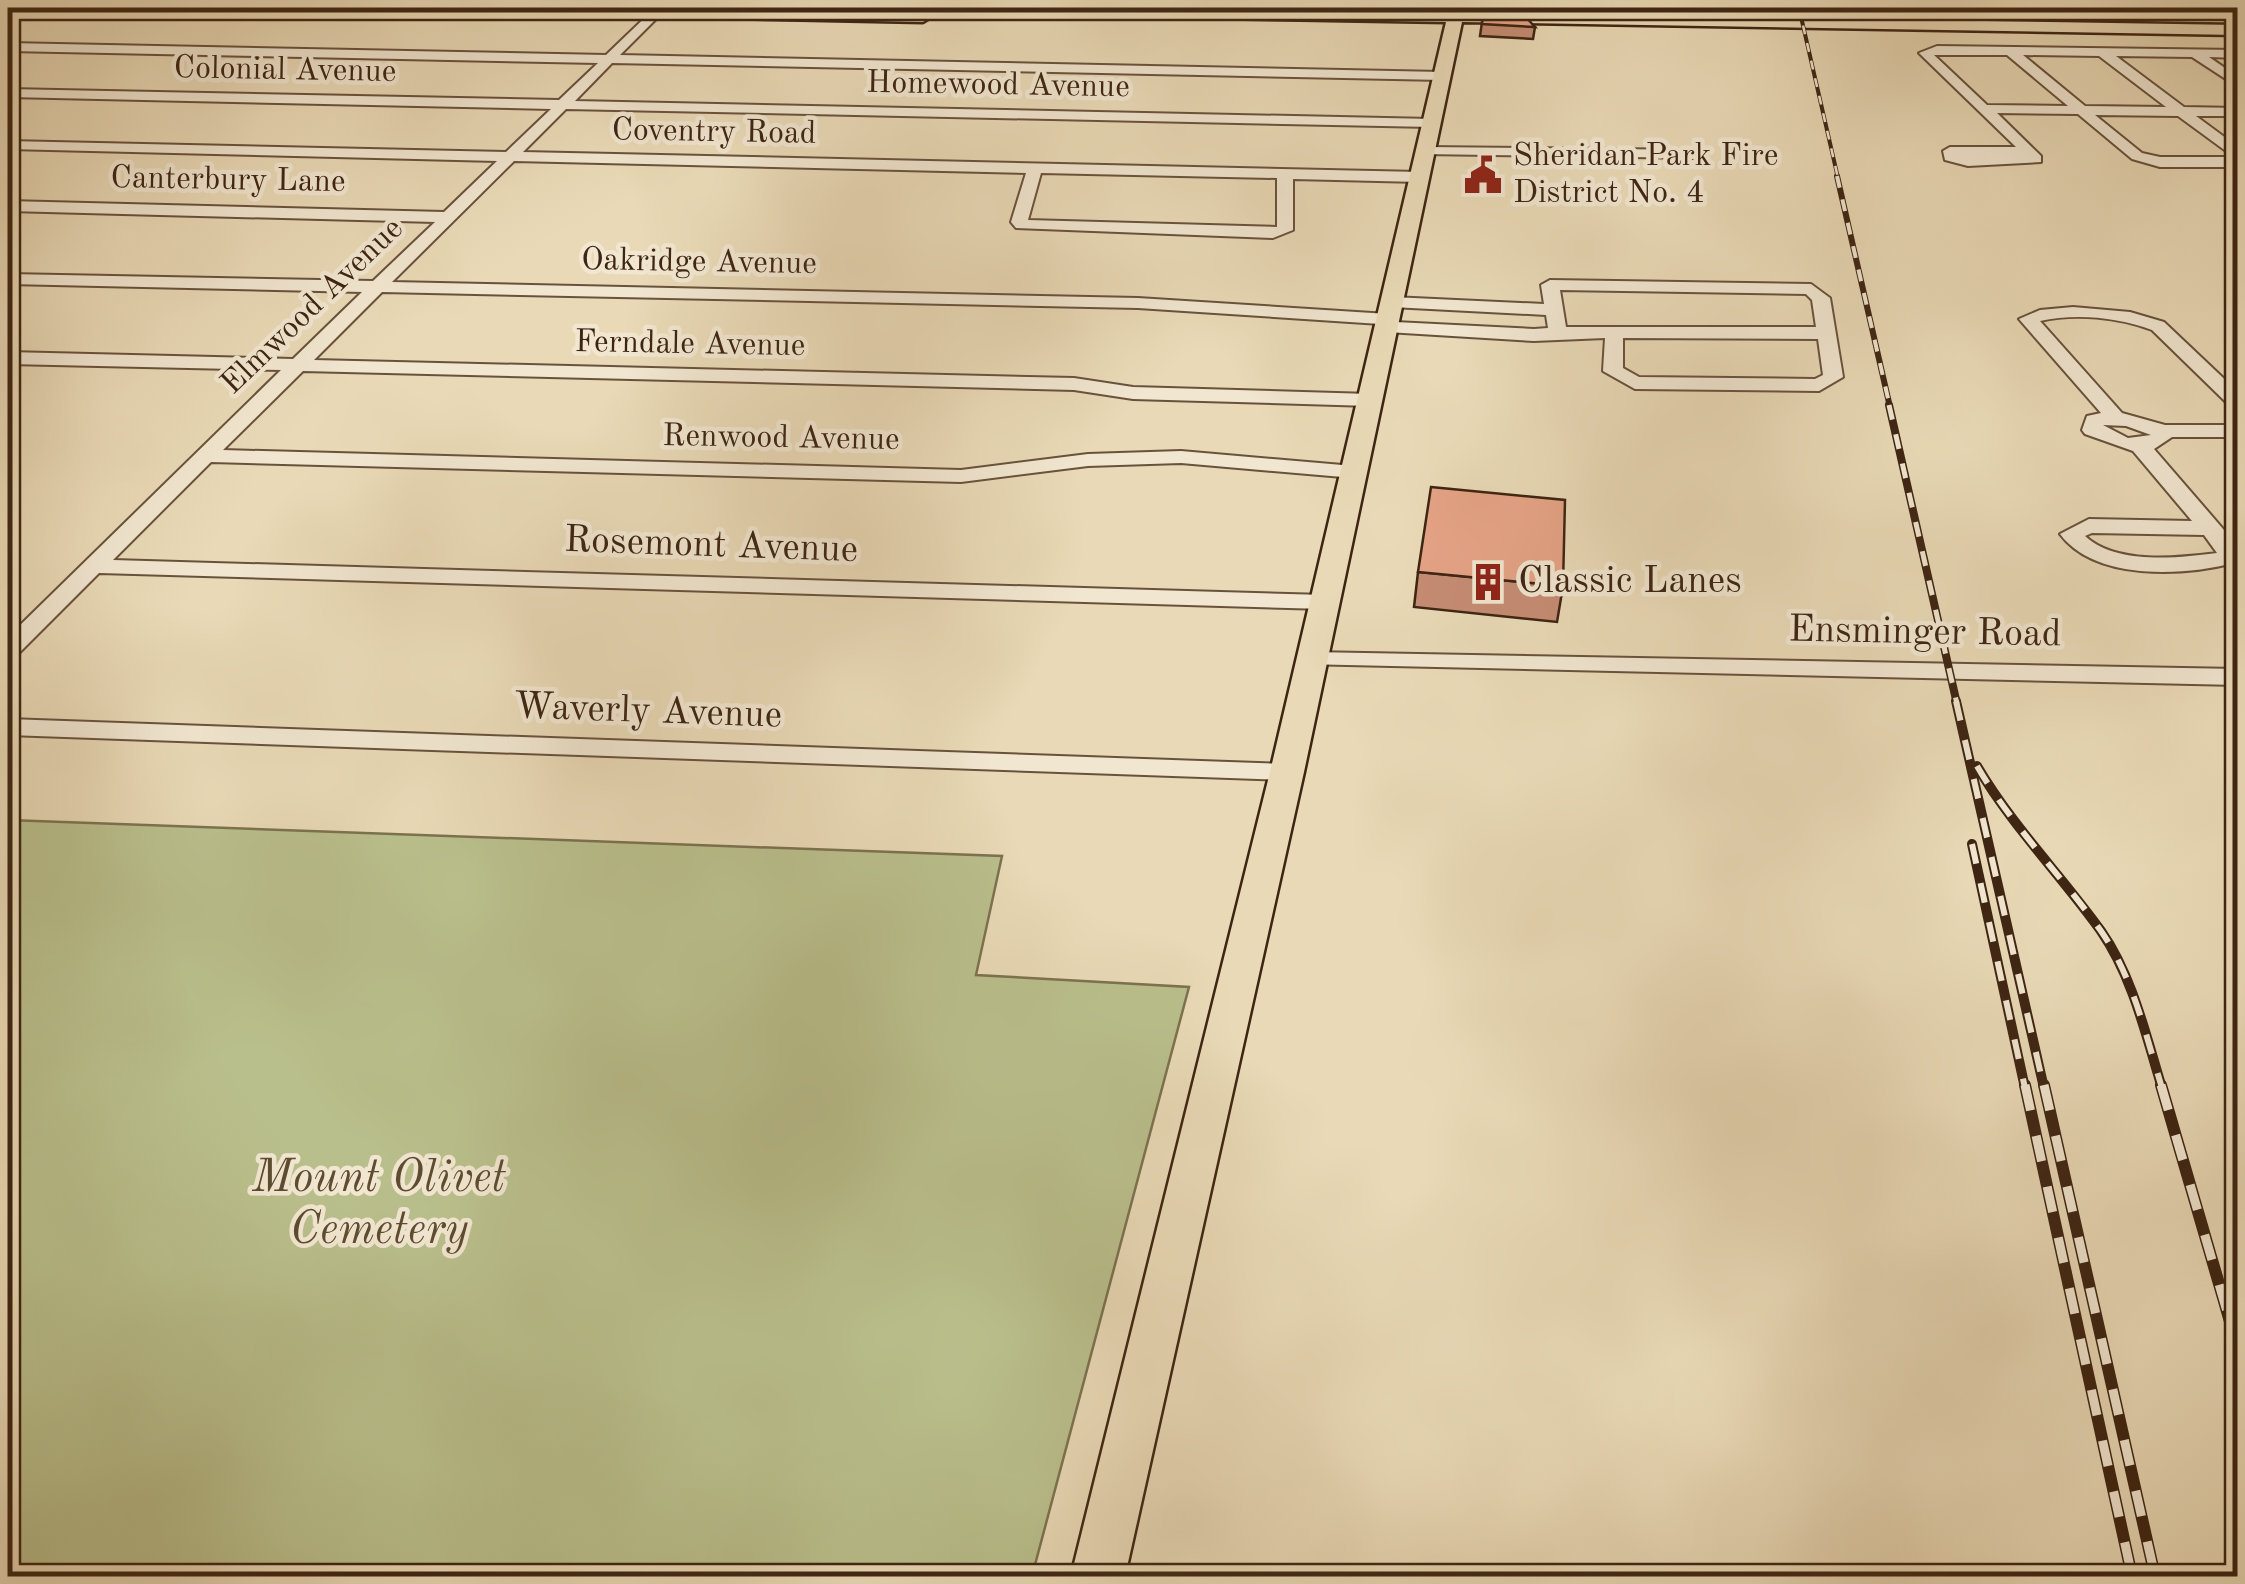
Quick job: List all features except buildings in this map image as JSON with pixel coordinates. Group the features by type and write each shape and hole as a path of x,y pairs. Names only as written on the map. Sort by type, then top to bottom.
{"main road":[{"path":"493,8 2238,30"},
{"path":"899,8 951,13"},
{"path":"1202,18 1419,29 1453,22"},
{"path":"1098,1576 1287,772 1453,22"}],"street":[{"name":"Elmwood Avenue","path":"8,650 659,9"},
{"path":"8,47 1442,76"},
{"path":"2010,51 2143,159 2238,158"},
{"path":"2102,52 2238,158"},
{"path":"2031,154 1925,53 2238,54"},
{"path":"2194,53 2238,84"},
{"name":"Colonial Avenue","path":"8,93 562,104"},
{"name":"Homewood Avenue","path":"562,104 1432,123"},
{"path":"1982,109 2238,112"},
{"name":"Coventry Road","path":"8,145 1286,174 1423,164 1698,154"},
{"path":"1035,168 1019,222 1028,227 1280,232 1285,230 1286,174"},
{"name":"Canterbury Lane","path":"8,206 448,217"},
{"name":"Oakridge Avenue","path":"8,278 1138,303 1389,316"},
{"path":"1558,332 1550,285 1804,288 1818,293 1834,377 1827,384 1643,384 1620,378 1613,371 1614,332"},
{"path":"1389,316 1553,310"},
{"path":"2114,416 2028,319 2062,314 2144,320 2158,326 2238,403"},
{"path":"1389,316 1534,335 1825,333"},
{"name":"Ferndale Avenue","path":"8,358 1074,384 1133,393 1370,400"},
{"path":"2158,429 2162,437 2155,444 2139,445 2111,440 2092,430 2094,420 2114,416 2139,420 2158,429 2238,430"},
{"path":"2139,445 2209,528 2229,554 2204,562 2112,559 2082,548 2071,534 2089,526 2209,528"},
{"name":"Renwood Avenue","path":"204,456 962,476 1088,460 1180,456 1354,472"},
{"name":"Rosemont Avenue","path":"95,566 1325,602"},
{"name":"Ensminger Road","path":"1311,659 2238,677"},
{"name":"Waverly Avenue","path":"8,727 1287,772"}],"green space":[{"name":"Mount Olivet Cemetery","path":"8,820 1002,856 976,975 1189,987 1032,1576 8,1576"}],"railway":[{"path":"1799,8 1838,178"},
{"path":"1837,176 1890,407"},
{"path":"1889,405 1957,704"},
{"path":"1956,701 2044,1088"},
{"path":"1977,766 2112,949 2138,1007 2162,1088"},
{"path":"1972,844 2025,1088"},
{"path":"2025,1085 2132,1576"},
{"path":"2044,1085 2155,1576"},
{"path":"2161,1085 2238,1349"}],"place":[{"name":"Sheridan Park Fire District No. 4","path":"1483,175"},
{"name":"Classic Lanes","path":"1488,582"}]}
